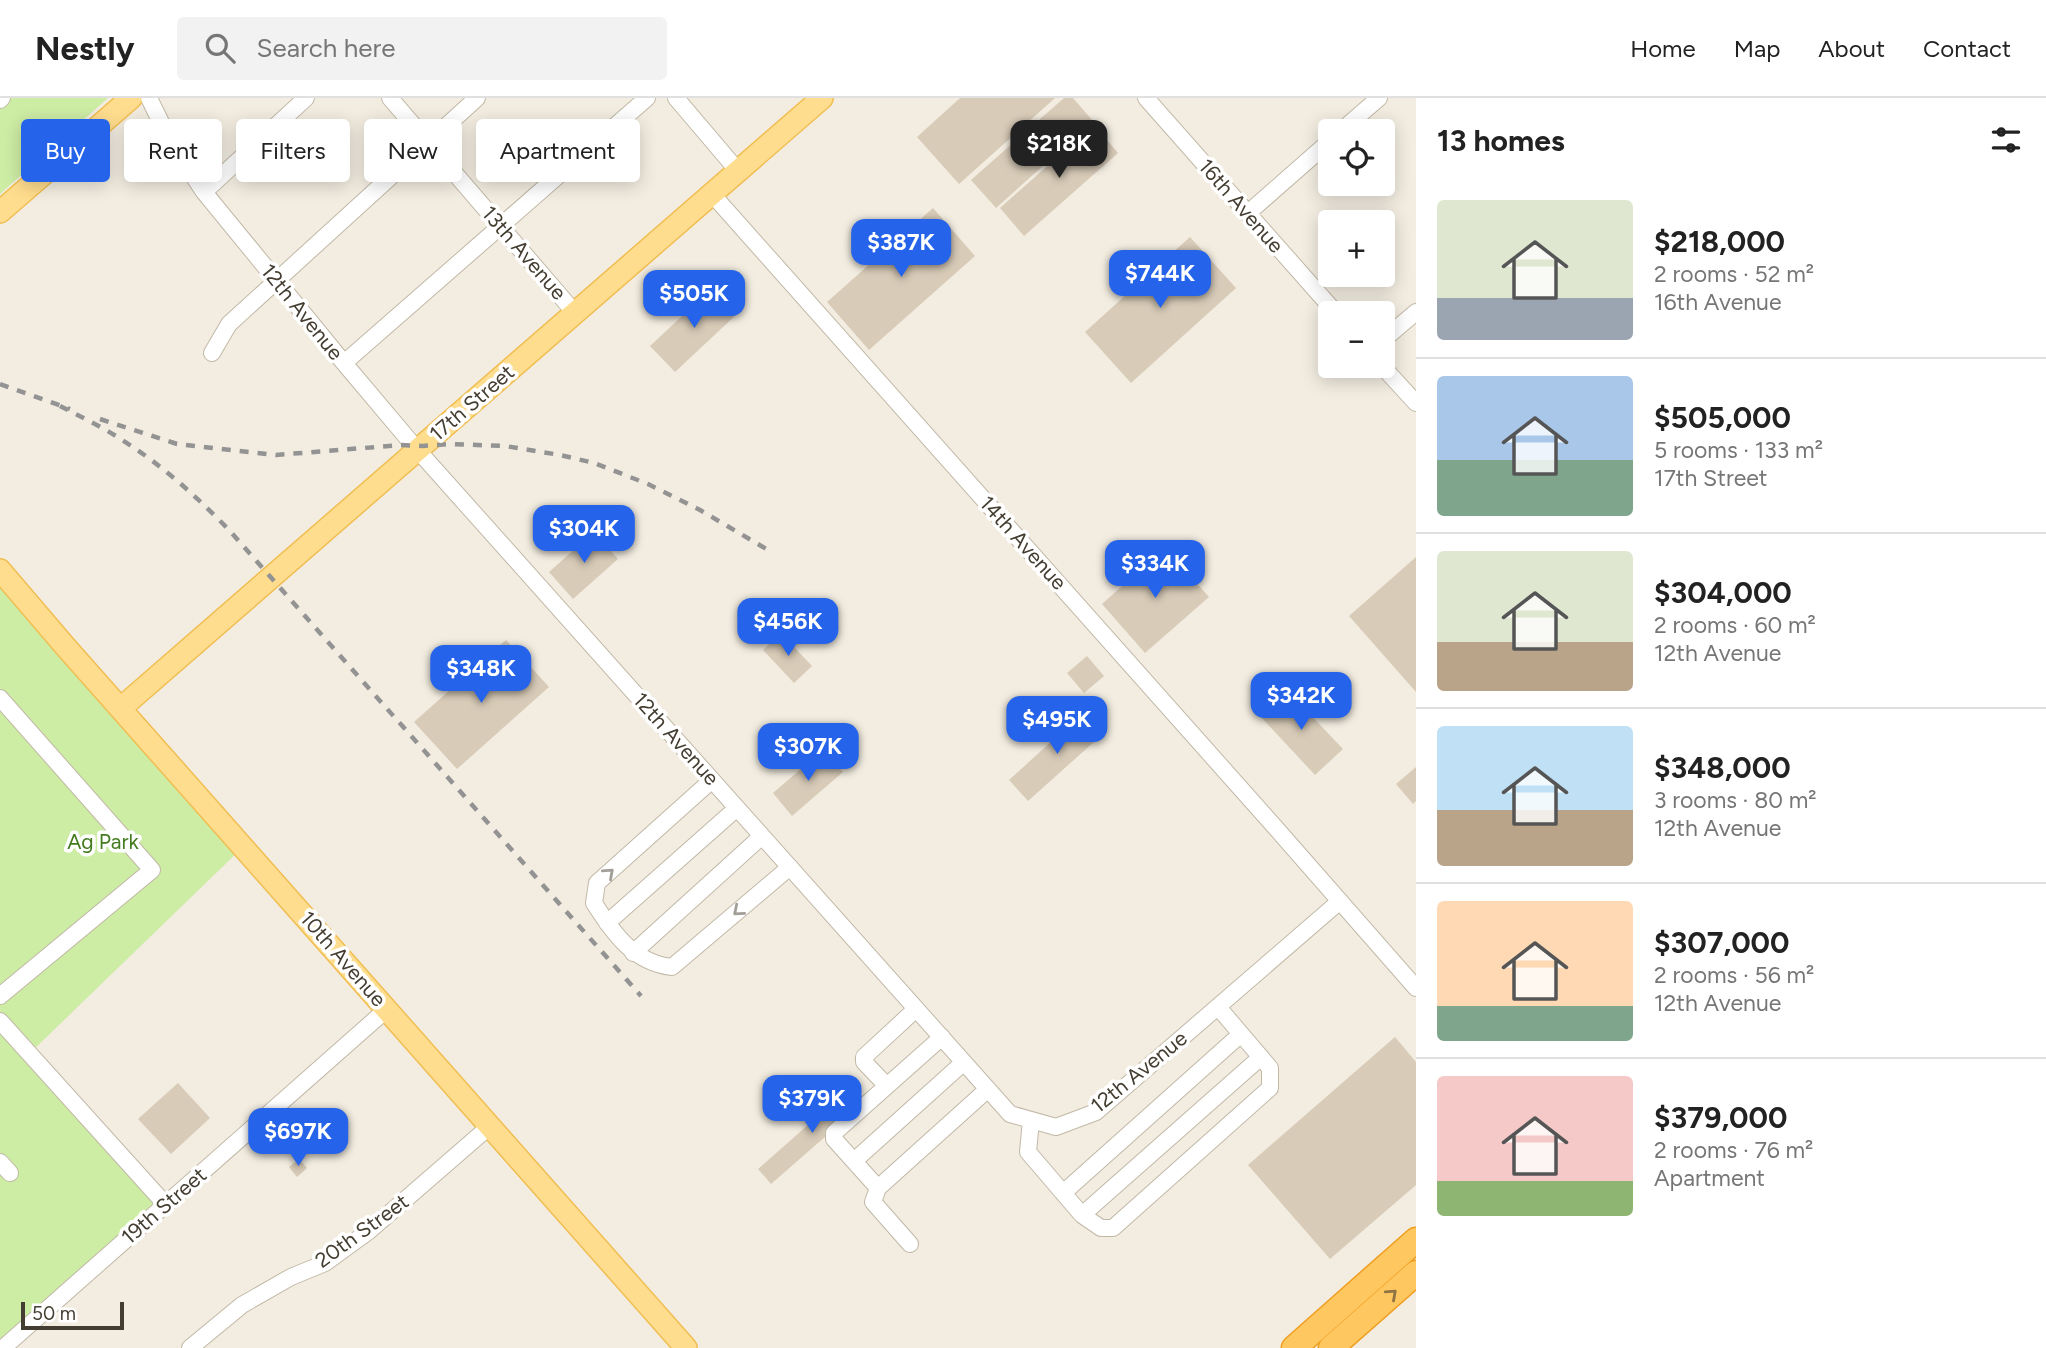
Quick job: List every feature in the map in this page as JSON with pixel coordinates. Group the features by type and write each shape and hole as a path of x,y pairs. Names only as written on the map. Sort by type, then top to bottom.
{"highway":[{"path":"1294,1348 1416,1240"},
{"path":"1331,1348 1416,1273"},
{"path":"1313,1348 1355,1307 1359,1298 1356,1293"}],"main road":[{"path":"0,212 131,98"},
{"name":"17th Street","path":"121,708 822,98"},
{"name":"10th Avenue","path":"0,570 684,1348"}],"street":[{"name":"12th Avenue","path":"149,98 170,141 204,192 344,363 418,450 1010,1114 1056,1127 1096,1112 1340,901"},
{"path":"204,192 306,98"},
{"name":"13th Avenue","path":"390,98 408,119"},
{"path":"454,119 477,98"},
{"path":"344,363 648,98"},
{"path":"676,98 738,171"},
{"name":"16th Avenue","path":"1146,98 1325,301"},
{"path":"1355,119 1379,98"},
{"path":"1248,214 1318,152"},
{"name":"13th Avenue","path":"462,181 575,313"},
{"path":"212,353 229,324 384,182"},
{"name":"14th Avenue","path":"712,194 1416,988"},
{"path":"1395,330 1416,312"},
{"path":"1393,378 1416,403"},
{"path":"0,698 152,870 0,996"},
{"path":"712,780 597,883 594,904 633,953 661,966 672,967 790,867"},
{"path":"607,923 737,807"},
{"path":"633,953 762,836"},
{"path":"1031,1120 1028,1152 1082,1215 1101,1228 1113,1228 1270,1088 1270,1068 1218,1007"},
{"name":"19th Street","path":"3,1348 387,1009"},
{"path":"887,1086 864,1062 864,1057 916,1009"},
{"path":"0,1021 166,1205"},
{"path":"1063,1193 1241,1034"},
{"path":"878,1188 834,1139 834,1133 942,1037"},
{"path":"1082,1215 1261,1057"},
{"path":"854,1161 964,1062"},
{"path":"910,1244 873,1202 878,1188 988,1089"},
{"name":"20th Street","path":"190,1348 243,1305 291,1277 326,1263 369,1231 490,1126"}],"green space":[{"path":"0,98 108,98 84,119 21,119 21,175 0,194"},
{"name":"Ag Park","path":"0,570 243,847 30,1053 166,1205 0,1348"}],"building":[{"path":"960,98 1055,98 959,184 917,137"},
{"path":"1064,98 1073,98 1093,121 996,208 971,180"},
{"path":"1094,125 1118,153 1024,236 1000,208"},
{"path":"933,208 975,256 869,350 827,302"},
{"path":"1190,237 1236,288 1131,383 1085,332"},
{"path":"712,288 737,314 675,372 650,346"},
{"path":"594,532 618,559 573,599 549,572"},
{"path":"1165,548 1209,597 1145,653 1102,604"},
{"path":"1416,557 1416,692 1349,616"},
{"path":"781,633 812,666 794,683 763,650"},
{"path":"506,640 549,687 457,769 414,722"},
{"path":"1087,656 1104,676 1084,693 1067,673"},
{"path":"1286,689 1343,749 1315,775 1259,715"},
{"path":"1085,711 1104,733 1028,801 1009,780"},
{"path":"823,750 843,772 792,816 773,793"},
{"path":"1416,767 1416,801 1413,804 1396,784"},
{"path":"1395,1037 1416,1062 1416,1185 1330,1259 1248,1165"},
{"path":"178,1083 210,1118 171,1154 138,1119"},
{"path":"851,1087 865,1102 771,1184 758,1169"},
{"path":"299,1159 307,1168 297,1177 289,1167"}],"railway":[{"path":"0,384 70,409"},
{"path":"60,406 107,431 165,470 229,530 641,996"},
{"path":"100,419 177,444 276,455 449,444 505,446 560,455 594,463 648,484 700,510 768,550"}]}
